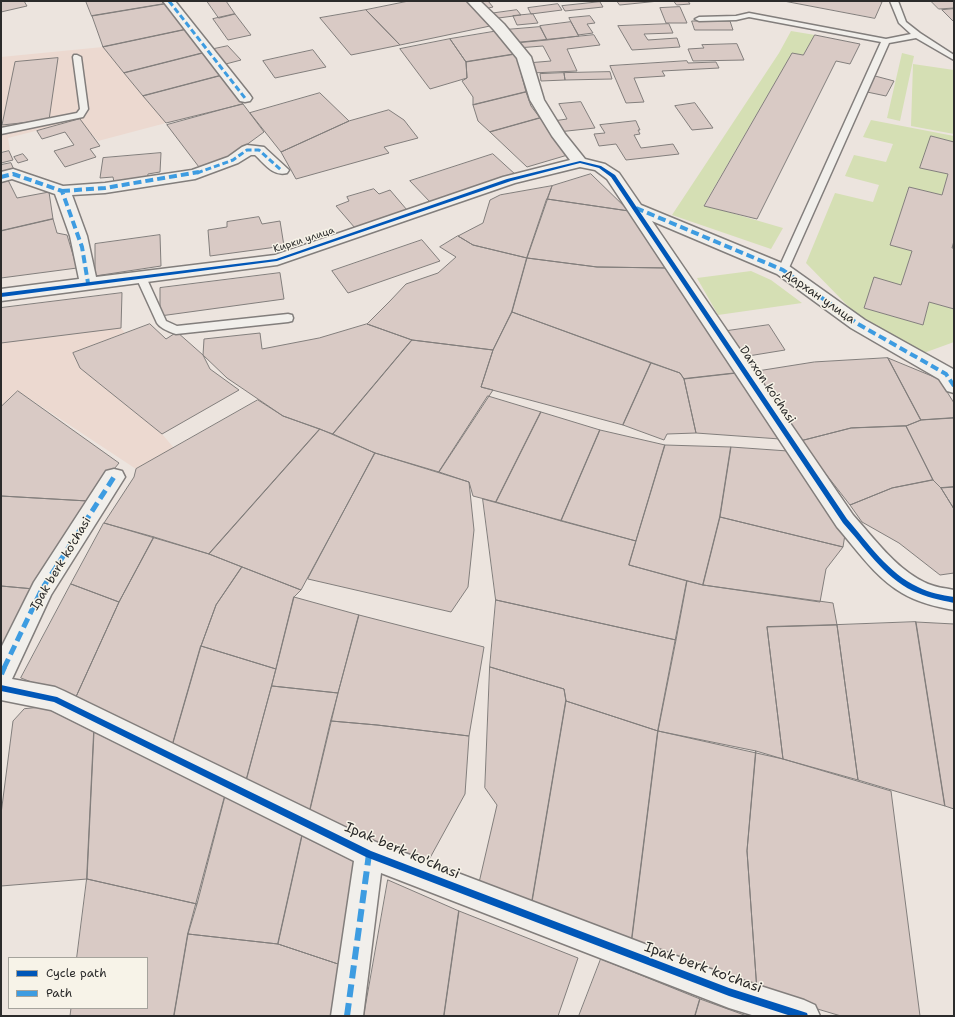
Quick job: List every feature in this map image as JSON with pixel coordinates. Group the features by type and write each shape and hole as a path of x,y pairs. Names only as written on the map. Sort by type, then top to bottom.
{"street":[{"path":"169,1 245,98"},
{"path":"473,1 524,57 537,100 559,136 580,162"},
{"path":"1,177 13,174 62,191 105,188 195,174 233,160 247,150 259,150 281,170"},
{"name":"Darxon ko'chasi","path":"580,162 600,167 613,176 845,521 886,567 905,584 928,595 954,600"},
{"name":"Кирки улица","path":"1,295 277,260 509,180 580,162"},
{"path":"62,191 78,231 86,265 88,283"},
{"name":"Дархан улица","path":"634,208 783,270 858,324 951,377"},
{"name":"Ipak berk ko'chasi","path":"1,674 42,589 114,477"},
{"name":"Ipak berk ko'chasi","path":"1,688 56,699 370,854 730,992 804,1016"},
{"path":"347,1016 370,854"}],"lane":[{"path":"894,1 903,23 917,35 954,58"},
{"path":"699,18 736,18 749,15 886,40 917,35"},
{"path":"783,270 886,40"},
{"path":"1,131 69,118 80,114 84,109 77,58"},
{"path":"141,277 162,323 176,330 288,318"}],"shaded area":[{"path":"103,47 166,123 98,141 78,120 8,138 10,150 1,151 1,57"},
{"path":"122,293 121,328 125,333 73,353 80,368 162,434 174,448 136,469 18,391 1,407 1,308"}],"green space":[{"path":"791,31 815,35 803,55 792,53 704,205 783,228 771,249 672,215 779,53"},
{"path":"902,53 914,56 900,121 887,118"},
{"path":"913,64 954,70 954,134 911,126"},
{"path":"871,120 954,136 954,142 931,136 920,168 948,174 942,195 909,187 890,245 912,251 901,285 874,278 864,308 923,325 929,302 954,309 954,342 921,354 880,339 806,263 835,193 873,202 879,185 845,176 854,155 886,162 893,144 863,137"},
{"path":"751,271 771,280 802,303 718,315 697,278"}],"building":[{"path":"1,1 24,1 27,6 1,12"},
{"path":"86,1 161,1 164,4 92,16"},
{"path":"207,1 226,1 235,14 219,18"},
{"path":"409,1 466,1 490,26 400,45 366,10"},
{"path":"488,1 493,7 484,9 477,2"},
{"path":"617,1 659,1 620,5"},
{"path":"674,1 688,1 690,4 677,5"},
{"path":"784,1 878,1 882,2 875,18"},
{"path":"931,1 954,1 954,8 939,9"},
{"path":"600,2 603,7 565,11 562,6"},
{"path":"164,4 188,29 103,47 92,16"},
{"path":"558,4 562,10 531,14 528,8"},
{"path":"680,7 687,23 666,23 660,8"},
{"path":"954,9 954,22 942,10"},
{"path":"366,10 400,45 351,55 320,18"},
{"path":"517,10 521,15 491,19 488,14"},
{"path":"235,14 251,35 228,40 213,19"},
{"path":"533,14 538,23 517,25 513,16"},
{"path":"590,16 595,23 587,24 593,33 578,35 569,18"},
{"path":"692,21 730,21 733,30 695,30"},
{"path":"571,22 579,36 547,40 540,26"},
{"path":"669,24 673,33 644,34 648,40 677,38 680,47 632,50 618,26"},
{"path":"540,27 547,40 515,43 504,30"},
{"path":"188,29 207,52 124,73 103,47"},
{"path":"498,31 516,54 466,62 450,39"},
{"path":"594,35 600,45 567,49 577,71 531,73 527,63 551,61 543,46 517,48 515,43"},
{"path":"815,35 860,44 850,64 836,61 757,219 704,206 792,53 803,55"},
{"path":"450,39 466,62 467,78 430,89 400,49"},
{"path":"737,44 744,60 693,61 688,49 704,48 702,45"},
{"path":"228,46 241,60 222,65 209,50"},
{"path":"313,50 326,67 275,78 263,61"},
{"path":"207,52 223,75 143,96 124,73"},
{"path":"516,54 526,92 473,105 473,97 462,81 467,78 466,62"},
{"path":"58,58 49,120 2,125 15,62"},
{"path":"687,61 688,63 716,62 719,68 662,71 665,76 634,78 644,102 626,103 610,66"},
{"path":"610,72 612,79 565,80 564,73"},
{"path":"564,73 565,80 541,81 540,74"},
{"path":"223,75 243,104 166,123 143,96"},
{"path":"875,76 894,81 886,96 867,92"},
{"path":"526,92 531,106 540,118 490,132 478,121 473,105"},
{"path":"320,93 349,121 281,152 250,113"},
{"path":"581,102 595,128 558,132 553,121 567,119 559,104"},
{"path":"695,103 713,128 692,130 675,106"},
{"path":"243,104 264,132 223,162 202,171 167,125"},
{"path":"389,110 404,120 418,138 384,147 389,153 296,179 281,152 349,121"},
{"path":"540,118 571,154 527,167 490,132"},
{"path":"80,119 100,146 90,149 96,157 65,167 54,151 74,145 65,132 42,139 37,131"},
{"path":"636,121 640,134 634,135 641,148 673,144 679,154 626,160 616,144 599,146 594,134 605,133 600,125"},
{"path":"931,136 954,142 954,241 952,248 954,248 954,309 929,302 923,325 864,308 874,277 901,285 912,251 890,245 909,187 942,195 948,174 920,168"},
{"path":"9,151 13,160 1,163 1,153"},
{"path":"161,153 160,172 148,174 147,178 114,182 113,177 100,178 103,158"},
{"path":"23,154 28,160 18,163 14,157"},
{"path":"493,154 516,175 431,203 410,181"},
{"path":"11,163 15,172 1,176 1,165"},
{"path":"591,174 629,211 547,199 552,186"},
{"path":"8,180 17,198 49,192 53,219 1,231 1,183"},
{"path":"552,186 527,258 473,245 458,236 483,223 490,200 500,195"},
{"path":"374,189 379,194 390,190 407,210 355,228 336,206 349,201 347,197"},
{"path":"547,199 629,211 668,268 597,267 527,258"},
{"path":"259,217 262,224 280,221 284,246 210,256 208,230 227,227 227,222"},
{"path":"53,219 57,233 67,235 77,268 1,278 1,231"},
{"path":"160,235 161,266 95,276 95,244"},
{"path":"458,236 473,245 527,258 512,312 493,350 412,340 367,324 406,284 438,273 456,257 440,247"},
{"path":"422,240 440,261 348,293 332,271"},
{"path":"527,258 597,267 668,268 737,373 684,379 680,373 512,312"},
{"path":"280,273 284,299 160,316 160,288"},
{"path":"122,293 121,328 1,343 1,308"},
{"path":"512,312 651,363 623,425 481,387 493,350"},
{"path":"150,324 166,339 177,332 203,355 210,369 239,390 162,434 80,368 73,353"},
{"path":"367,324 412,340 333,434 283,416 227,378 203,355 204,339 260,333 262,349 319,338"},
{"path":"769,325 785,350 742,357 727,331"},
{"path":"412,340 493,350 481,387 493,390 439,472 375,453 333,434"},
{"path":"888,358 939,379 954,403 954,418 921,420"},
{"path":"888,358 921,420 906,426 851,428 800,441 751,372 814,362"},
{"path":"651,363 680,373 684,379 696,433 667,434 664,440 623,425"},
{"path":"737,373 780,439 696,433 684,379"},
{"path":"18,391 119,463 88,501 1,496 1,407"},
{"path":"488,396 541,412 496,502 473,496 469,482 439,472"},
{"path":"258,400 283,416 320,429 209,554 104,523 134,477 136,469"},
{"path":"541,412 600,430 561,521 496,502"},
{"path":"954,418 954,487 941,488 933,480 906,426 921,420"},
{"path":"906,426 933,480 892,488 850,505 800,441 851,428"},
{"path":"320,429 375,453 301,590 209,554"},
{"path":"600,430 665,445 636,541 561,521"},
{"path":"665,445 731,447 720,517 703,585 629,565"},
{"path":"731,447 788,451 846,528 843,547 720,517"},
{"path":"375,453 469,482 474,530 468,587 451,612 308,579"},
{"path":"933,480 941,488 954,509 954,573 940,575 899,543 862,522 850,505 892,488"},
{"path":"954,487 954,509 941,488"},
{"path":"1,496 88,501 34,589 1,586"},
{"path":"483,499 636,541 629,565 687,581 676,640 496,600"},
{"path":"720,517 843,547 826,569 820,602 703,585"},
{"path":"104,523 154,537 119,602 71,584"},
{"path":"154,537 209,554 242,567 216,605 201,646 173,743 75,699 119,602"},
{"path":"242,567 301,590 294,597 276,669 201,646 216,605"},
{"path":"687,581 703,585 833,603 837,625 767,627 783,759 658,731"},
{"path":"71,584 119,602 75,699 21,678"},
{"path":"1,586 34,589 1,655"},
{"path":"294,597 359,615 338,693 272,686"},
{"path":"496,600 676,640 658,731 566,701 564,689 490,667"},
{"path":"359,615 484,647 469,736 331,721"},
{"path":"916,622 954,624 954,809 945,806"},
{"path":"916,622 945,806 858,780 837,625"},
{"path":"837,625 858,780 783,759 767,627"},
{"path":"201,646 276,669 245,785 173,743"},
{"path":"490,667 564,689 566,701 531,908 478,887 497,805 485,788"},
{"path":"272,686 338,693 310,810 245,785"},
{"path":"566,701 658,731 631,946 531,908"},
{"path":"44,707 94,732 87,879 1,886 1,814 13,721 24,709"},
{"path":"331,721 469,736 465,794 425,867 310,810"},
{"path":"658,731 756,751 747,851 757,991 631,946"},
{"path":"94,732 225,796 197,904 87,879"},
{"path":"756,751 891,791 920,1016 841,1016 757,991 747,851"},
{"path":"225,796 302,836 278,944 188,934"},
{"path":"302,836 363,866 347,967 278,944"},
{"path":"87,879 197,904 188,934 174,1016 70,1016 71,1009 148,1009 148,957 77,957"},
{"path":"388,880 459,911 444,1016 364,1016"},
{"path":"459,911 578,958 558,1016 444,1016"},
{"path":"188,934 278,944 347,967 339,1016 174,1016"},
{"path":"601,959 700,999 695,1016 579,1016"},
{"path":"700,999 747,1016 695,1016"}],"marked path":[{"path":"169,1 245,98"},
{"path":"62,191 105,188 195,174 233,160 247,150 259,150 281,170"},
{"path":"1,177 13,174 62,191 82,247 88,283"},
{"path":"636,208 783,270 858,324 946,374 954,386"},
{"path":"1,674 42,589 114,477"},
{"path":"347,1016 369,854"}],"cycle path":[{"path":"1,295 277,260 509,180 580,162 600,167 613,176 845,521 881,562 905,583 922,592 954,600"},
{"path":"1,688 55,699 369,854 729,992 804,1016"}]}
